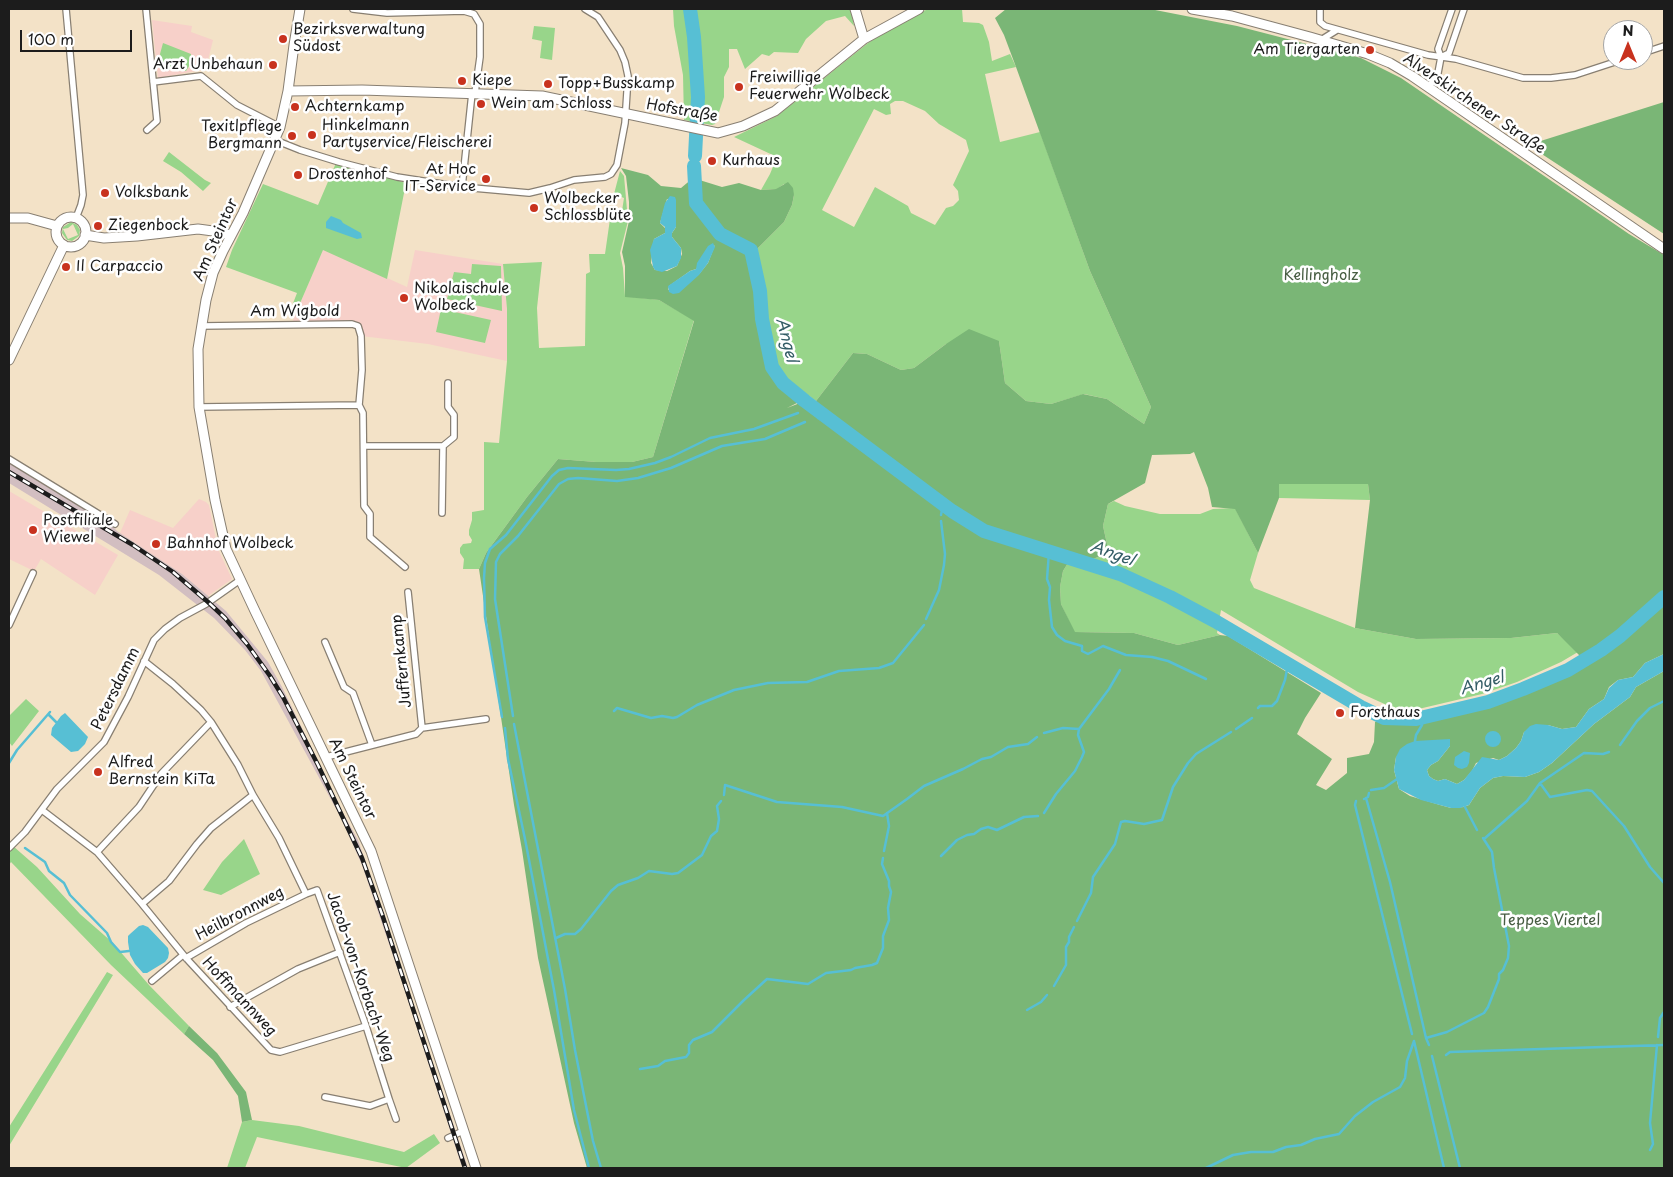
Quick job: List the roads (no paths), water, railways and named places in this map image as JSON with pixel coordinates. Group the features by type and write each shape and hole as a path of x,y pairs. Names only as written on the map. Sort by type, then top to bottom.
{"street":[{"path":"66,9 83,195 76,218"},
{"path":"146,9 157,121 147,130"},
{"name":"Am Steintor","path":"300,9 288,91 280,127 243,213 213,273 200,326 197,370 199,407 215,500 226,549 371,851 476,1168"},
{"path":"353,9 388,12 464,11 474,14 480,24 480,57 462,187"},
{"path":"275,140 339,162 397,177 462,187 529,193 574,180 605,177 612,174 617,164 626,113 628,76 620,50 598,17 585,9"},
{"path":"856,9 864,38 919,9"},
{"name":"Alverskirchener Straße","path":"1192,9 1232,16 1321,40 1383,60 1429,87 1664,248"},
{"path":"1320,9 1321,24 1337,30 1523,78 1551,78 1575,75 1603,66"},
{"path":"1429,87 1438,73 1441,57 1438,49 1452,9"},
{"path":"1441,57 1449,53 1464,9"},
{"path":"1321,40 1337,30"},
{"name":"Hofstraße","path":"288,91 362,90 542,96 718,132 735,129 769,114 787,102 864,38"},
{"path":"153,82 201,76 237,104 280,127"},
{"path":"9,218 28,218 57,226"},
{"path":"76,218 84,226 85,235 83,240 76,246 64,245 56,234 57,226 63,219 76,218"},
{"path":"85,235 104,238 198,229 213,230 231,235"},
{"path":"9,360 64,245"},
{"name":"Am Wigbold","path":"200,326 352,324 358,326 361,336 362,370 358,405 364,413 364,506 370,514 370,536 406,567"},
{"path":"364,446 443,446 454,437 454,415 448,407 448,383"},
{"path":"199,407 358,405"},
{"path":"442,513 443,446"},
{"path":"9,459 116,524"},
{"path":"9,626 33,574"},
{"name":"Petersdamm","path":"9,848 42,810 57,789 104,742 128,698 154,640 180,618 206,604 240,580"},
{"name":"Juffernkamp","path":"408,592 422,728"},
{"path":"326,642 344,687 352,693 372,745"},
{"name":"Jacob-von-Korbach-Weg","path":"144,661 201,710 238,765 253,795 279,838 306,894 317,890 366,1026 396,1119"},
{"path":"326,757 416,734 422,728 486,719"},
{"path":"97,852 139,806 161,774 210,722"},
{"path":"142,904 169,881 211,828 253,795"},
{"name":"Hoffmannweg","path":"42,810 97,852 185,956 271,1050 280,1052 366,1026"},
{"name":"Heilbronnweg","path":"185,956 246,923 306,894"},
{"path":"230,1007 298,969 340,952"},
{"name":"Hoffmannweg","path":"152,981 185,956"},
{"path":"324,1098 370,1106 389,1100"},
{"path":"448,1138 463,1131"}],"water":[{"path":"670,196 675,197 676,200 676,227 672,237 681,248 681,258 677,266 662,272 655,270 653,267 650,250 654,239 665,233 665,227 660,223 665,203"},
{"path":"331,216 361,233 362,238 357,239 326,228 326,222"},
{"path":"713,243 715,247 708,263 699,275 679,293 673,294 669,292 668,286 696,269 697,263 708,246"},
{"path":"1664,654 1664,671 1636,687 1630,697 1594,724 1552,763 1539,772 1525,777 1503,776 1493,778 1480,788 1469,805 1460,808 1451,808 1421,800 1399,789 1394,770 1396,757 1400,749 1407,744 1415,741 1450,739 1450,746 1438,761 1427,770 1429,776 1433,779 1438,781 1445,779 1457,784 1464,780 1482,757 1499,760 1507,756 1516,748 1524,732 1530,726 1536,724 1548,725 1562,729 1576,727 1589,709 1604,699 1609,688 1618,680 1633,677 1645,663"},
{"path":"65,713 88,737 85,744 78,751 71,752 51,735 52,728"},
{"path":"1490,731 1496,731 1501,736 1499,745 1490,747 1485,742 1485,736"},
{"path":"1464,751 1470,753 1469,763 1467,767 1462,769 1454,765 1455,757"},
{"path":"139,926 148,927 168,948 169,953 165,962 147,973 143,973 135,964 130,955 128,942 128,936"}],"waterway":[{"name":"Angel","path":"690,9 698,97 695,156"},
{"name":"Angel","path":"694,166 696,203 720,234 751,250 760,291 762,319 772,367 783,383 805,401 952,511 984,531 1120,574 1170,597 1215,621 1361,707 1384,718 1416,719 1488,702 1568,670 1620,636 1664,597"},
{"name":"Angel","path":"807,409 810,405"},
{"path":"502,717 485,617 485,563 490,549 506,535 552,476 559,470 568,468 616,470 655,463 710,438 754,429 798,413"},
{"name":"Angel","path":"818,418 823,415"},
{"path":"513,716 495,599 496,562 500,554 518,536 559,484 568,479 578,478 617,481 638,478 671,468 722,446 765,439 805,422"},
{"path":"941,515 943,504"},
{"path":"926,619 939,590 944,565 945,554 941,521"},
{"path":"1049,552 1047,579 1050,587 1049,600 1052,627 1057,635 1065,641 1082,646 1082,651 1088,654 1103,646 1126,655 1152,657 1168,661 1206,679"},
{"path":"614,711 617,708 651,718 662,716 673,718 697,705 734,690 768,683 807,682 839,671 879,668 893,663 924,625"},
{"path":"1258,708 1260,706 1272,706 1277,701 1285,680 1288,664"},
{"path":"1044,733 1063,728 1079,729 1109,689 1120,670"},
{"path":"1620,745 1637,721 1650,708 1664,701"},
{"path":"9,763 17,750 50,712"},
{"path":"49,715 56,722"},
{"path":"1415,741 1422,725 1423,717"},
{"path":"1236,729 1252,718"},
{"path":"514,724 575,1050 593,1141 601,1168"},
{"path":"505,728 508,759 554,990 574,1110 589,1168"},
{"path":"1044,813 1056,794 1075,771 1082,757 1084,752 1078,735 1079,729"},
{"path":"1077,921 1091,893 1093,877 1115,844 1121,822 1144,824 1162,820 1173,787 1188,763 1196,754 1231,732"},
{"path":"724,795 725,785 777,802 842,807 883,816 924,786 982,759 991,757 1008,747 1028,744 1037,737"},
{"path":"1484,839 1527,801 1540,783 1584,753 1603,754 1609,752"},
{"path":"1371,790 1384,788 1397,779"},
{"path":"1540,783 1550,797 1587,790 1592,791 1624,826 1650,867 1664,883"},
{"path":"1364,799 1368,797 1369,793"},
{"path":"1366,798 1390,882 1429,1045"},
{"path":"556,938 565,934 575,934 581,929 618,885 638,878 649,871 678,873 702,855 711,836 717,831 719,819 717,806 721,801"},
{"path":"1356,801 1355,805 1412,1034"},
{"path":"1465,807 1477,830"},
{"path":"884,851 889,826 887,813"},
{"path":"941,856 957,840 974,834 981,829 988,827 997,830 1024,817 1038,816"},
{"path":"1426,1038 1447,1032 1484,1013 1499,979 1499,974 1503,970 1508,958 1509,946 1492,852 1483,838"},
{"path":"25,848 45,862 49,871 64,883 70,895 107,933 111,942 120,952 129,951"},
{"path":"640,1069 658,1066 665,1061 686,1057 689,1053 689,1045 693,1040 712,1032 767,979 808,984 826,973 851,970 877,963 883,948 883,936 889,920 888,908 891,892 882,864 883,858"},
{"path":"1054,986 1066,965 1066,947 1074,927"},
{"path":"1027,1010 1041,1002 1047,995"},
{"path":"1658,1037 1660,1018 1664,1012"},
{"path":"1414,1041 1444,1168"},
{"path":"1206,1168 1233,1155 1251,1152 1273,1152 1339,1134 1355,1116 1373,1102 1400,1087 1405,1078 1407,1061 1414,1041"},
{"path":"1650,1150 1653,1144 1650,1123 1657,1045"},
{"path":"1446,1055 1450,1052 1664,1045"},
{"path":"1432,1056 1460,1168"}],"railway":[{"path":"9,472 133,545 173,572 225,618 270,676 318,765 362,858 465,1168"}],"place":[{"name":"Bezirksverwaltung Südost","path":"283,39"},
{"name":"Am Tiergarten","path":"1370,50"},
{"name":"Arzt Unbehaun","path":"273,65"},
{"name":"Kiepe","path":"462,81"},
{"name":"Topp+Busskamp","path":"548,84"},
{"name":"Freiwillige Feuerwehr Wolbeck","path":"739,87"},
{"name":"Wein am Schloss","path":"481,104"},
{"name":"Achternkamp","path":"295,107"},
{"name":"Hinkelmann Partyservice/Fleischerei","path":"312,135"},
{"name":"Texitlpflege Bergmann","path":"292,136"},
{"name":"Kurhaus","path":"712,161"},
{"name":"Drostenhof","path":"298,175"},
{"name":"At Hoc IT-Service","path":"486,179"},
{"name":"Volksbank","path":"105,193"},
{"name":"Wolbecker Schlossblüte","path":"534,208"},
{"name":"Ziegenbock","path":"98,226"},
{"name":"Il Carpaccio","path":"66,267"},
{"name":"Nikolaischule Wolbeck","path":"404,298"},
{"name":"Postfiliale Wiewel","path":"33,530"},
{"name":"Bahnhof Wolbeck","path":"156,544"},
{"name":"Forsthaus","path":"1340,713"},
{"name":"Alfred Bernstein KiTa","path":"98,772"}],"park label":[{"name":"Kellingholz","path":"1321,276"},
{"name":"Teppes Viertel","path":"1550,921"}]}
